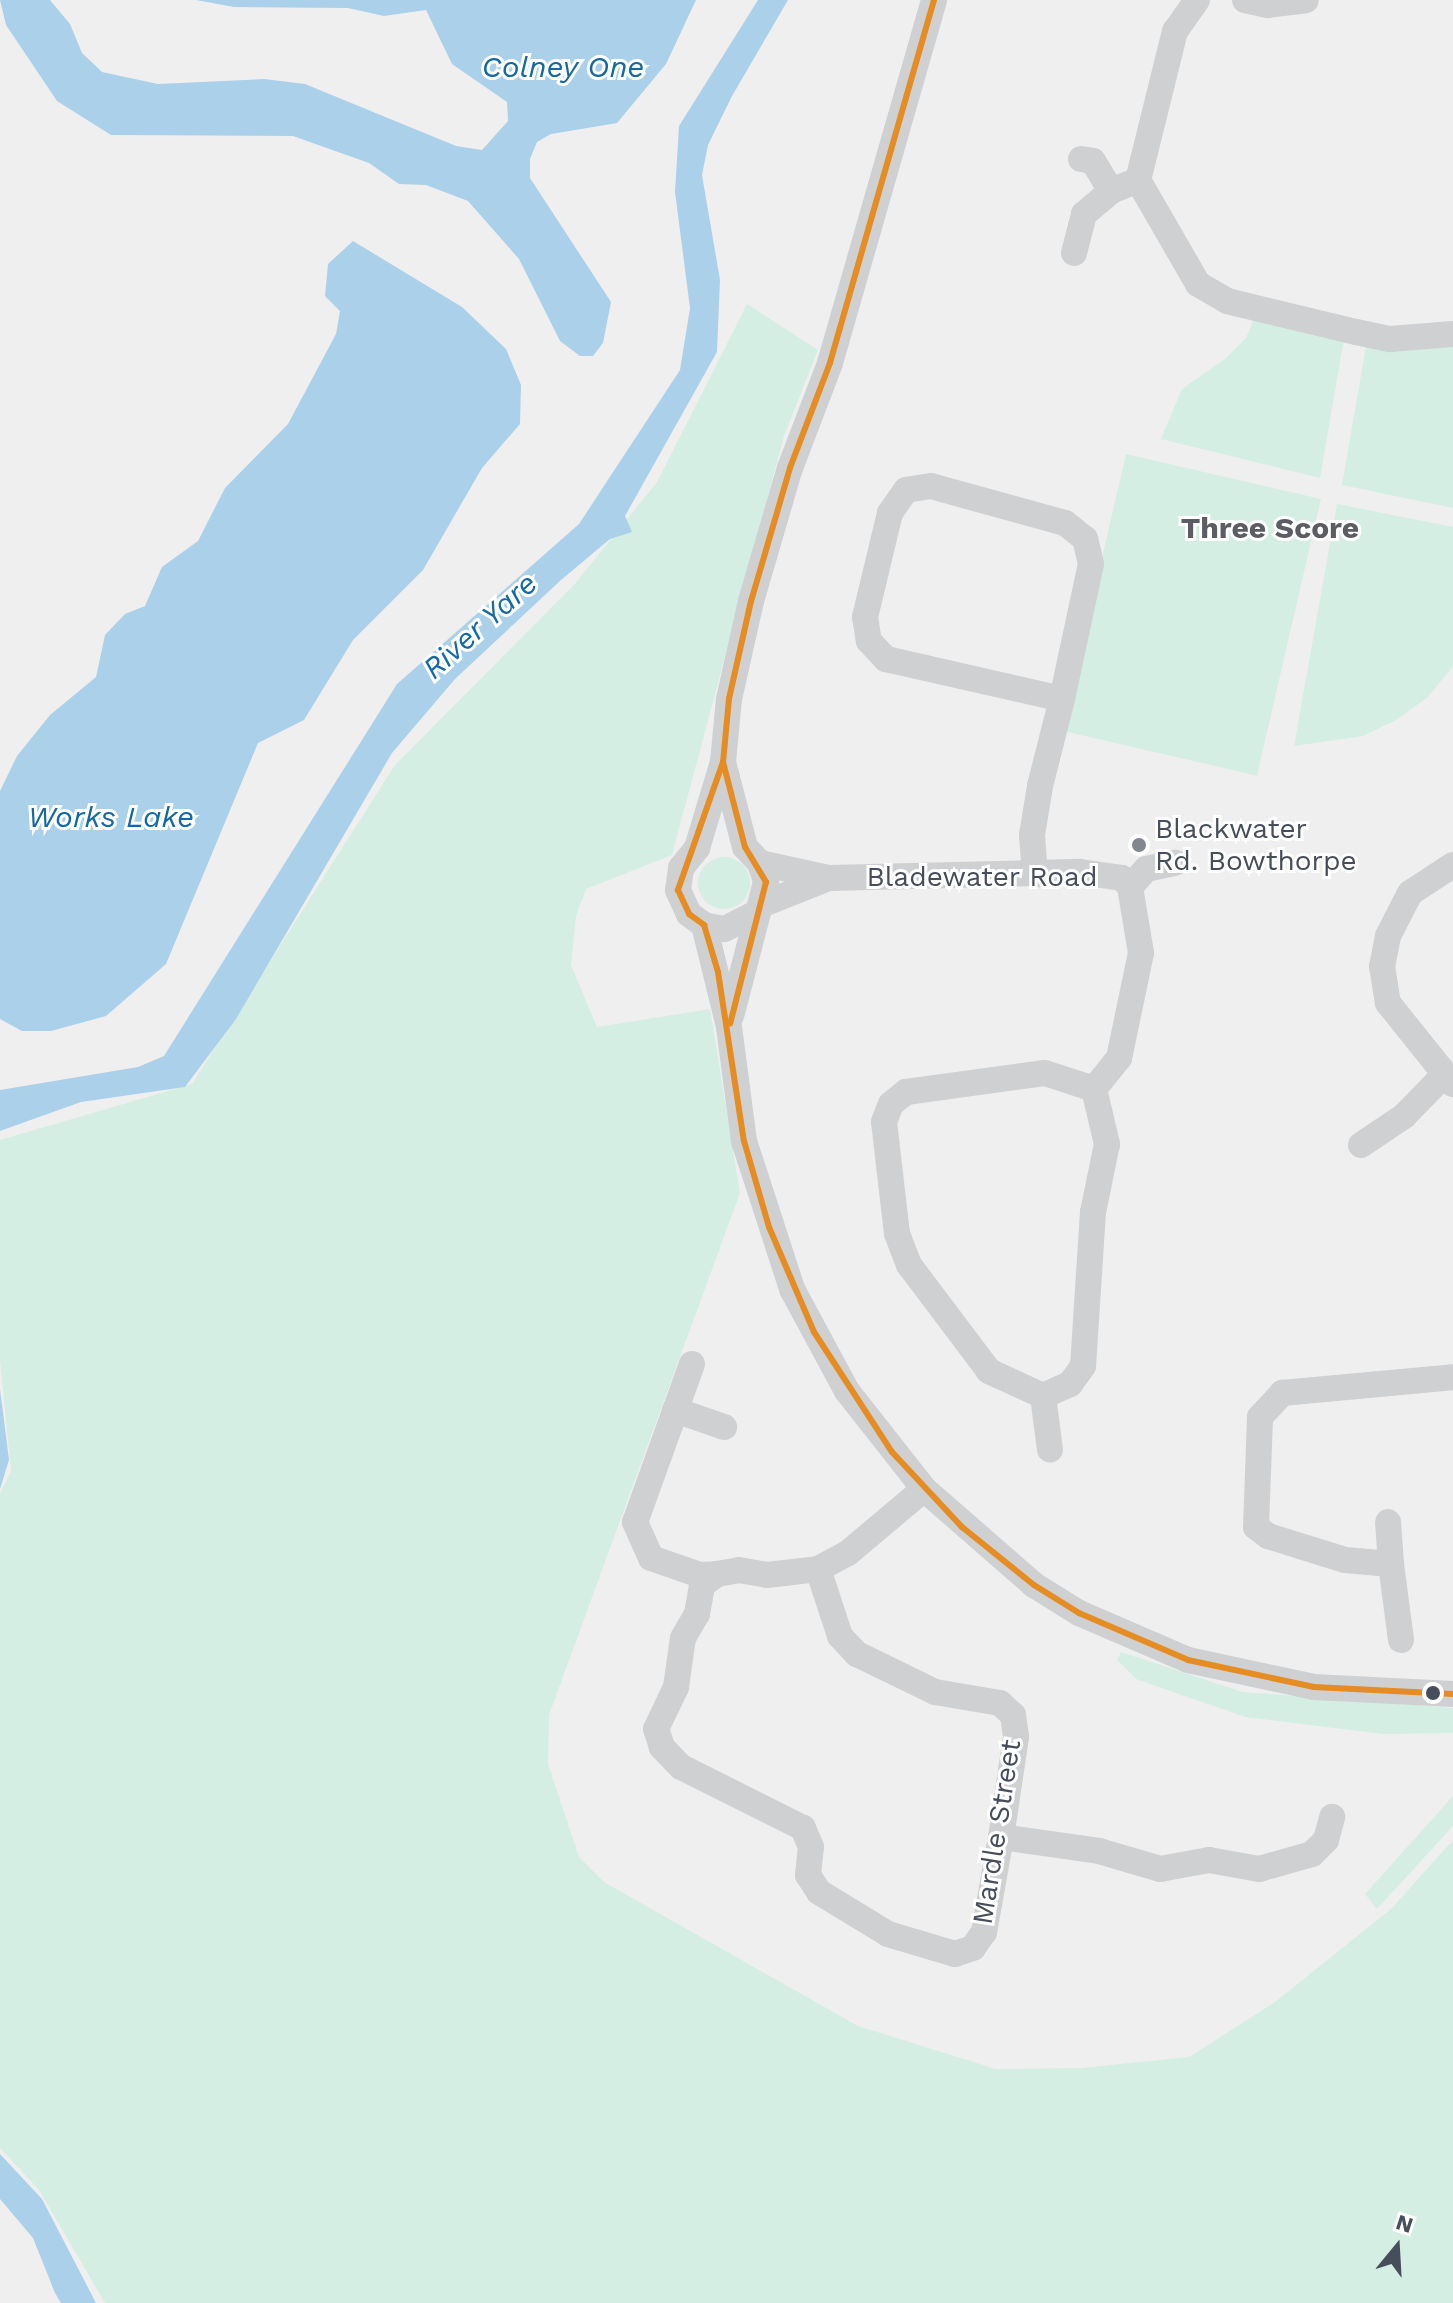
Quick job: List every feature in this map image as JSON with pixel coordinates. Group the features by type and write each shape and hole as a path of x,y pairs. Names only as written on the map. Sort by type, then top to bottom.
{"street":[{"path":"759,908 724,929 704,925 689,914 678,890 681,868 697,848 723,762 729,699 751,601 790,468 830,363 934,0"},
{"path":"1197,0 1175,31 1138,180 1209,294 1390,339 1453,334"},
{"path":"1245,0 1294,5 1306,0"},
{"path":"1081,159 1093,161 1111,191"},
{"path":"1074,253 1084,214 1111,191 1138,180"},
{"path":"1035,875 1032,835 1062,699 1091,564 1085,539 1065,523 931,486 906,490 890,513 865,617 869,641 886,659 1062,699"},
{"path":"723,762 753,855 766,882 729,1027"},
{"path":"697,848 720,840 753,855"},
{"name":"Bladewater Road","path":"753,855 829,878 1080,872 1122,878 1130,887 1141,953 1119,1058 1094,1089"},
{"name":"Bladewater Road","path":"1130,887 1146,869 1175,863"},
{"path":"1361,1145 1404,1116 1448,1080 1388,1003 1382,966 1388,936 1410,893 1453,865"},
{"name":"Bladewater Road","path":"759,908 829,878"},
{"path":"704,925 729,1027 744,1141 792,1289 847,1391 924,1489 1034,1585 1079,1613 1174,1655 1314,1687 1453,1694"},
{"path":"1045,1073 1094,1089 1107,1144 1093,1212 1089,1335 1076,1375 1043,1396 989,1371 909,1265 897,1234 884,1122 891,1104 906,1092 1045,1073"},
{"path":"692,1364 635,1522 639,1542 651,1558 682,1570 717,1574 818,1569 848,1553 924,1489"},
{"path":"1391,1564 1345,1560 1256,1527 1260,1417 1282,1393 1453,1377"},
{"path":"1043,1396 1050,1450"},
{"path":"675,1410 724,1427"},
{"path":"1388,1522 1401,1640"},
{"name":"Mardle Street","path":"717,1574 702,1585 697,1614 683,1638 676,1687 656,1729 662,1747 681,1767 803,1828 811,1847 808,1875 819,1892 888,1934 955,1954 973,1948 984,1932 1001,1837 1016,1737 1013,1715 1000,1703 935,1692 857,1654 840,1636 818,1569"},
{"path":"1001,1837 1099,1851 1160,1869 1209,1860 1259,1869 1312,1854 1326,1840 1332,1817"}],"green space":[{"path":"747,304 818,350 784,436 672,855 586,889 576,916 571,965 597,1027 710,1009 740,1193 549,1715 548,1764 579,1857 604,1882 858,2026 996,2069 1081,2068 1189,2057 1275,2002 1391,1909 1453,1840 1453,2303 105,2303 39,2190 0,2148 0,1493 11,1471 0,1360 0,1140 192,1084 395,765 574,585 657,482"},
{"path":"1255,316 1344,339 1320,478 1161,439 1182,389 1225,359 1246,338"},
{"path":"1453,345 1453,508 1342,485 1366,346"},
{"path":"1126,454 1321,499 1257,776 1062,731"},
{"path":"1337,504 1453,527 1453,666 1428,697 1396,720 1363,736 1294,746"},
{"path":"724,857 742,865 750,883 742,901 724,909 706,901 698,883 706,865"},
{"path":"1121,1652 1243,1692 1453,1708 1453,1733 1383,1734 1245,1717 1136,1679 1117,1660"},
{"path":"1453,1796 1453,1826 1377,1909 1365,1894"}],"water":[{"name":"Colney One","path":"0,0 50,0 70,24 82,53 102,72 158,84 264,79 305,84 456,146 482,150 508,121 507,102 452,64 426,10 384,16 348,8 234,7 196,0 696,0 666,64 617,123 551,134 537,142 530,159 530,178 611,302 603,343 593,356 580,356 560,341 519,259 468,201 426,185 399,184 369,163 293,136 111,135 57,101 6,25"},
{"name":"River Yare","path":"758,0 788,0 732,96 708,145 702,175 720,280 717,352 625,516 632,532 610,539 561,580 455,679 392,753 236,1019 185,1087 81,1102 0,1131 0,1090 138,1067 164,1056 397,684 579,524 680,370 690,308 675,192 679,126"},
{"name":"Works Lake","path":"353,241 462,307 506,349 521,385 520,424 482,468 423,570 353,640 304,720 258,743 166,964 106,1016 51,1031 22,1031 0,1019 0,791 17,756 50,715 96,677 105,635 125,614 145,606 162,567 198,541 225,488 288,424 336,334 340,311 325,296 328,264"},
{"path":"0,1389 9,1460 0,1489"},
{"path":"0,2154 42,2199 96,2303 61,2303 33,2238 0,2199"}],"transit line":[{"path":"934,0 830,363 790,468 751,601 729,699 723,762 678,890 689,914 704,925 718,972 744,1141 769,1227 814,1332 892,1452 962,1527 1034,1585 1079,1613 1188,1660 1314,1687 1453,1694"},
{"path":"723,762 745,847 766,882 730,1024"}],"place":[{"name":"Blackwater Rd. Bowthorpe","path":"1139,845"}],"district":[{"name":"Three Score","path":"1270,528"}]}
